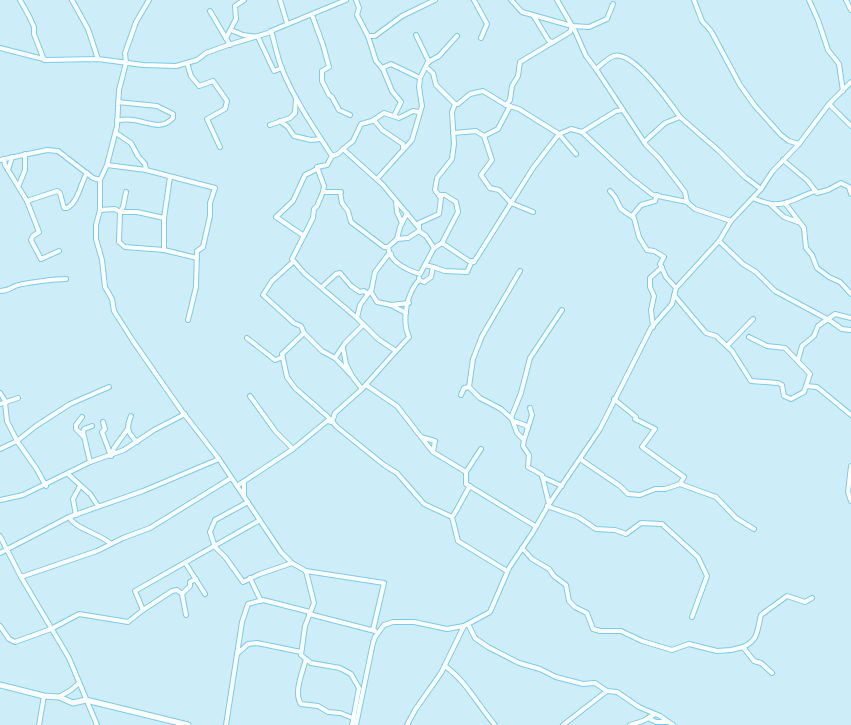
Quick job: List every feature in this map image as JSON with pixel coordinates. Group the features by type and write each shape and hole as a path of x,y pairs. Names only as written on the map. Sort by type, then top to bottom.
{"street":[{"path":"20,0 34,27 34,34 44,60"},
{"path":"72,0 88,29 98,59"},
{"path":"149,0 136,22 125,53 126,63 119,90 116,133 107,165 100,180 100,210 96,225 96,239 102,260 105,287 112,299 114,311 185,414 219,459 281,552 292,563 306,571 384,583 373,630"},
{"path":"226,38 236,19 235,6 244,0"},
{"path":"280,0 287,24"},
{"path":"0,48 44,60 98,59 154,66 187,63 197,60 206,53 258,37 346,0"},
{"path":"356,0 359,8 357,15 368,36 376,61 382,68 392,91 401,102 394,116"},
{"path":"368,36 375,36 402,16 435,0"},
{"path":"474,0 487,24 481,38"},
{"path":"511,0 522,12 572,26 589,27 607,19 613,4"},
{"path":"557,0 572,26 586,56 644,142 659,158 685,192 687,202"},
{"path":"694,0 702,21 711,31 740,86 748,94 754,106 781,135 789,141 799,144"},
{"path":"809,0 818,20 828,50 839,64 843,91"},
{"path":"846,0 851,10"},
{"path":"210,11 230,45"},
{"path":"312,14 329,67 322,71 322,81 339,110 350,115"},
{"path":"532,15 549,41 553,42"},
{"path":"484,136 498,129 510,100 512,86 518,76 520,62 570,32 572,26"},
{"path":"231,30 243,35 258,37"},
{"path":"271,31 282,68 296,97 312,127 332,156"},
{"path":"416,35 430,62"},
{"path":"377,179 412,140 422,106 419,87 420,78 426,67 430,62 439,56 457,36"},
{"path":"258,37 274,71 282,68"},
{"path":"115,60 125,53"},
{"path":"596,69 614,56 621,56 636,65 650,78 680,117 719,150 745,177 761,189"},
{"path":"187,63 191,76 199,86 213,81 227,101 225,109 208,119 220,147"},
{"path":"382,68 391,64 420,78"},
{"path":"426,67 433,73 436,85 455,104"},
{"path":"356,725 374,643 378,632 384,624 392,622 414,622 448,629 464,626 490,612 507,571 548,505 600,429 614,399 653,327 672,304 676,288 719,241 731,221 761,189 772,172 799,144 828,104 851,82"},
{"path":"419,229 419,223 439,214 441,198 435,190 437,178 452,159 452,112 455,104 458,104 470,94 483,91 508,106 519,108 559,134 576,154"},
{"path":"270,125 290,118 295,113 296,97"},
{"path":"117,120 131,120 157,126 169,122 173,118 173,114 157,106 118,102"},
{"path":"828,104 851,126"},
{"path":"582,132 616,112 623,110"},
{"path":"304,236 276,217 293,201 305,174 327,165 332,156 338,154 353,141 361,124 374,120 384,112 399,118 414,111 419,112"},
{"path":"644,142 665,123 680,117"},
{"path":"374,120 382,130 403,144 403,149"},
{"path":"280,121 288,127 294,136 311,140 320,139"},
{"path":"425,265 445,271 466,272 472,261 474,262 533,168 559,134 571,129 582,132 631,178 653,195 687,202 695,209 731,221"},
{"path":"453,133 476,131 484,136 492,160 481,175 490,188 499,190 510,203 533,212"},
{"path":"116,133 131,143 138,156 145,164 146,170"},
{"path":"59,251 40,259 31,240 32,236 39,232 19,185 2,159 46,150 58,151 93,178 100,180"},
{"path":"343,150 377,179 426,236 434,248"},
{"path":"19,185 25,170 25,154"},
{"path":"8,170 12,157"},
{"path":"783,160 808,181 815,191"},
{"path":"107,165 146,170 215,188 210,202 208,230 203,247 197,251 196,287 188,320"},
{"path":"317,169 324,186 323,192 304,236 292,258 293,262 357,318 378,339 396,351"},
{"path":"27,201 57,191 60,193 64,208 67,208 79,193 81,182 87,173"},
{"path":"164,250 164,218 170,176"},
{"path":"753,198 767,204 785,203 815,191 817,193 828,190 841,183 849,187 851,194"},
{"path":"610,191 621,209 632,216 639,237 647,250 654,251 664,257 660,264 666,277 676,288"},
{"path":"126,192 123,207 120,212 119,242 121,244 125,247 164,250 197,258"},
{"path":"323,192 340,192 342,202 348,211 351,222 384,247 388,247"},
{"path":"332,422 335,413 366,385 409,337 405,324 406,313 415,285 419,280 420,274 434,248 442,243 458,212 456,202 445,195 439,195"},
{"path":"632,216 641,205 655,201 657,195"},
{"path":"396,201 397,212 402,223"},
{"path":"785,203 804,228 806,248 812,254 817,268 829,277 840,282 851,294"},
{"path":"771,204 784,217 800,222"},
{"path":"100,210 115,209 120,212 137,212 164,218"},
{"path":"388,247 397,239 406,213"},
{"path":"397,239 408,238 419,229"},
{"path":"719,241 743,264 756,272 775,292 829,320 842,329 851,330"},
{"path":"442,243 472,261"},
{"path":"388,247 397,263 420,274"},
{"path":"357,318 360,305 369,292 375,272 388,255 391,254"},
{"path":"293,262 272,281 263,295 294,323 301,326 304,333 322,351 335,358 362,389"},
{"path":"653,327 651,310 654,296 650,287 650,278 662,266"},
{"path":"419,280 426,281 430,277 433,267"},
{"path":"469,387 473,359 482,336 520,271"},
{"path":"322,287 336,274 340,273 360,292 369,292 377,302 391,305 406,313"},
{"path":"0,291 6,291 15,286 49,280 66,280"},
{"path":"674,295 706,333 716,336 732,351 751,381 778,383 782,386 784,396 790,399 804,392 810,374 798,360 785,348 767,346 749,337"},
{"path":"391,305 409,303"},
{"path":"524,440 517,433 512,420 522,393 530,358 562,310"},
{"path":"798,360 802,346 814,336 818,326 829,320 835,314 851,318"},
{"path":"726,346 753,319"},
{"path":"335,358 343,346 363,325"},
{"path":"304,333 282,354 287,377 295,388 332,422 384,465 397,473 424,504 452,516"},
{"path":"247,338 275,360 283,357"},
{"path":"343,346 344,358 352,376"},
{"path":"366,385 397,406 433,452 466,472"},
{"path":"806,386 817,387 851,415"},
{"path":"0,449 17,441 36,426 70,404 109,387"},
{"path":"461,395 464,388 469,387"},
{"path":"469,387 480,398 501,409 512,420 525,425 528,428"},
{"path":"0,393 4,402 7,421 17,441 36,468 46,486"},
{"path":"250,396 276,432 293,450"},
{"path":"4,402 18,398"},
{"path":"614,399 636,417 635,419 655,429 642,446 684,477 680,484"},
{"path":"530,408 532,415 523,446 529,456 528,467 542,477 562,486"},
{"path":"0,500 18,497 46,486 90,462 111,456 124,450 154,430 185,414"},
{"path":"111,456 114,448 127,430 131,416"},
{"path":"82,417 76,425 76,429 83,436 87,446 90,462"},
{"path":"237,486 293,450 327,421 332,422"},
{"path":"103,422 105,429 102,432 111,456"},
{"path":"83,436 84,429 92,426"},
{"path":"127,430 137,442"},
{"path":"421,436 435,441 433,452"},
{"path":"480,449 466,472 466,484 535,526"},
{"path":"0,553 70,517 175,478 219,459"},
{"path":"580,459 620,486 628,494 640,495 655,489 665,489 680,484 716,496 736,518 754,530"},
{"path":"851,466 848,492 851,501"},
{"path":"68,474 93,497 98,506"},
{"path":"542,477 548,505"},
{"path":"21,577 97,551 150,528 231,478"},
{"path":"244,482 244,496"},
{"path":"76,515 73,499 80,486"},
{"path":"452,516 457,511 460,502 470,486"},
{"path":"248,502 215,520 210,532 216,547 243,582 292,563"},
{"path":"548,505 578,517 596,529 615,530 626,534 641,523 662,524 698,557 707,576 692,617"},
{"path":"452,516 458,541 507,571"},
{"path":"70,517 73,524 77,527 96,534 111,544"},
{"path":"143,610 135,591 216,547 260,520"},
{"path":"0,536 6,550 50,629 69,658 77,674 79,683 97,725"},
{"path":"522,548 532,559 549,569 554,576 566,585 569,601 575,607 587,613 593,629 600,631 621,631 642,641 672,650 689,644 717,651 752,644 756,638 761,615 787,596 805,602 812,598"},
{"path":"186,564 205,594"},
{"path":"306,571 314,603 310,613 301,655 311,663 340,668 351,674 359,688 352,725"},
{"path":"250,578 261,601"},
{"path":"182,594 190,586 190,582 196,579"},
{"path":"0,626 9,638 15,642 50,629 79,614 128,622 172,591 177,590 182,594 186,615"},
{"path":"226,725 246,608 248,604 263,600 378,632"},
{"path":"468,624 474,638 488,647 519,662 540,669 556,677 583,684 595,684 607,691 617,692 640,708 655,714 673,725"},
{"path":"407,725 444,666 464,626"},
{"path":"238,653 248,644 257,643 301,652"},
{"path":"743,647 754,661 761,663 772,673"},
{"path":"306,659 299,688 299,701 301,704 318,706 328,712 340,713 353,718"},
{"path":"444,666 454,673 473,694 494,725"},
{"path":"59,698 79,683"},
{"path":"0,685 44,696 59,698 73,703 86,700 188,725"},
{"path":"565,724 607,691"},
{"path":"39,725 44,696"},
{"path":"630,725 655,714"},
{"path":"648,718 656,722 668,722"}]}
